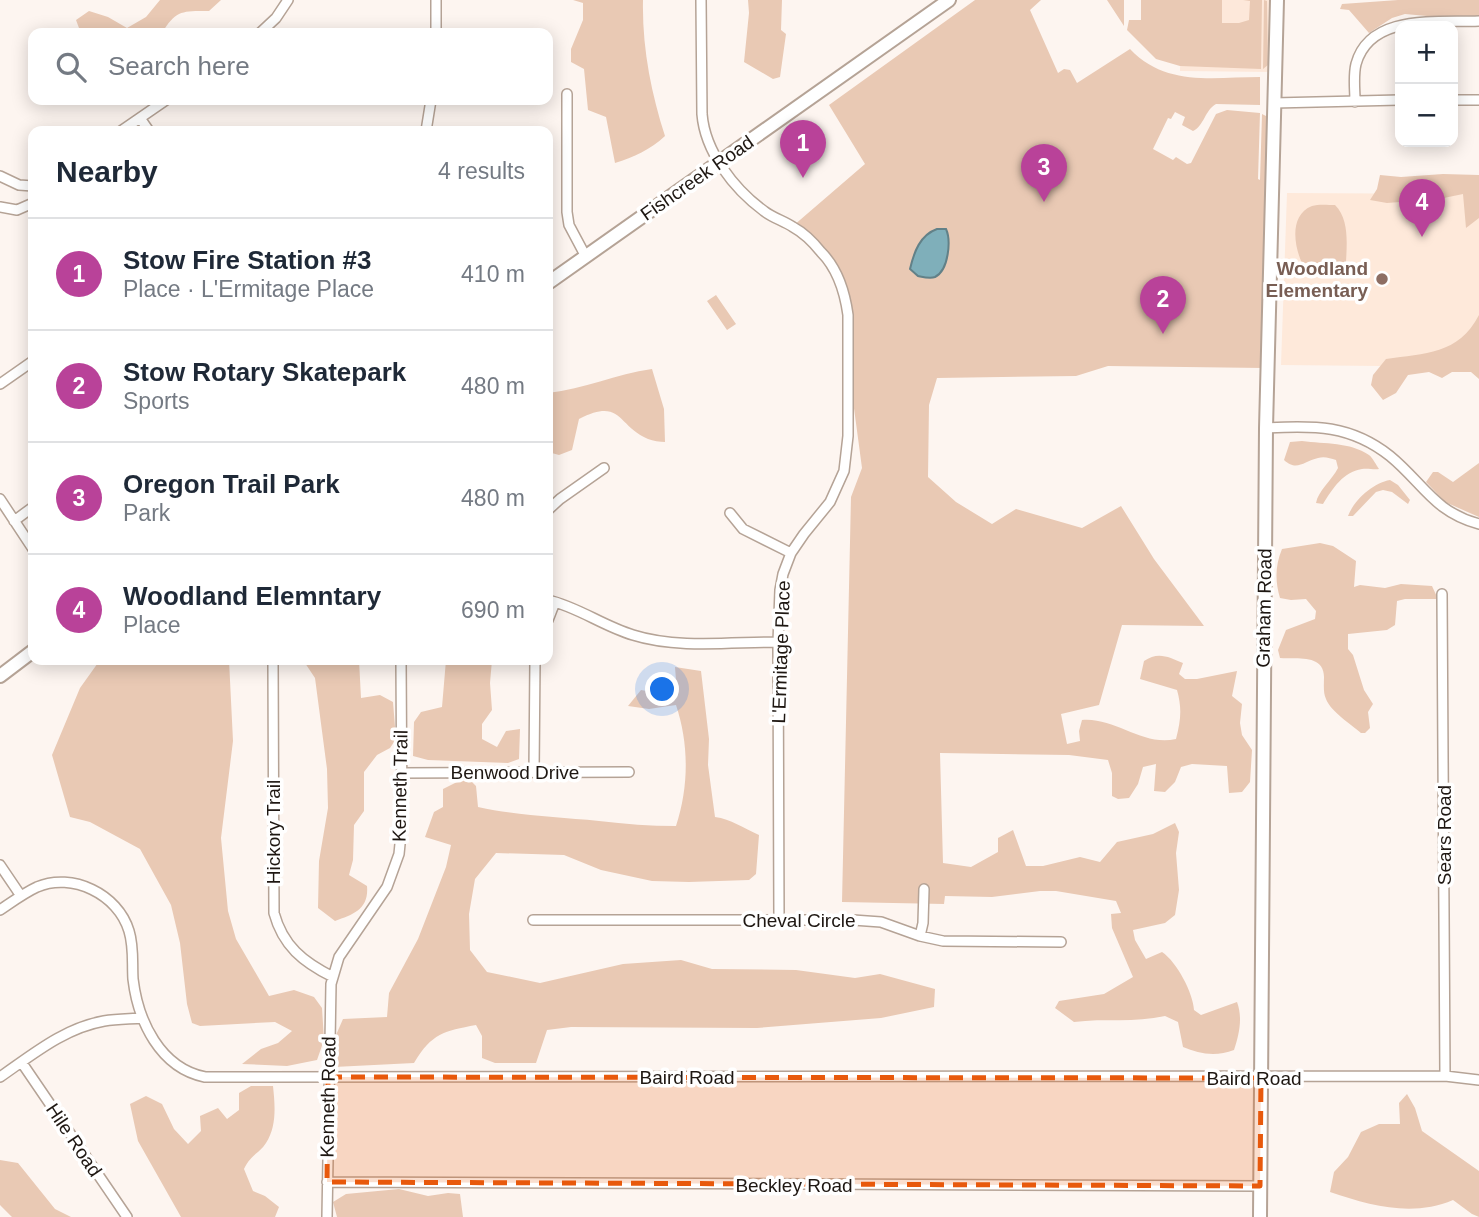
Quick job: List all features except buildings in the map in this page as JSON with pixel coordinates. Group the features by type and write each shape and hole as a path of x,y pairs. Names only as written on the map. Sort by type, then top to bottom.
{"main road":[{"name":"Fishcreek Road","path":"553,279 949,0"},
{"name":"Graham Road","path":"1260,1217 1266,428 1278,0"},
{"path":"0,676 28,655"}],"street":[{"path":"265,28 288,0"},
{"path":"436,0 436,28"},
{"name":"L'Ermitage Place","path":"701,0 703,129 709,146 741,191 756,205 803,234 823,253 846,299 849,336 848,436 844,471 830,502 791,553 780,590 779,920"},
{"path":"1355,102 1354,77 1357,61 1363,48 1377,34 1397,26 1479,21"},
{"path":"567,94 567,212 569,225 585,255"},
{"path":"1275,103 1395,100"},
{"path":"1458,100 1479,100"},
{"path":"128,126 159,105"},
{"path":"427,126 430,105"},
{"path":"140,118 146,126"},
{"path":"0,176 19,185 28,186"},
{"path":"0,207 17,210 28,206"},
{"path":"0,384 28,364"},
{"path":"1266,428 1318,427 1345,431 1390,457 1424,493 1441,506 1456,516 1479,524"},
{"path":"553,505 604,468"},
{"path":"0,499 28,542"},
{"path":"14,521 28,511"},
{"path":"730,513 749,533 791,553"},
{"name":"Sears Road","path":"1442,594 1445,1076"},
{"path":"553,602 613,628 654,641 778,642"},
{"name":"Hickory Trail","path":"272,665 274,912 290,948 303,960 332,977"},
{"name":"Kenneth Trail","path":"332,977 344,947 380,898 396,866 401,844 401,665"},
{"path":"534,772 535,665"},
{"name":"Benwood Drive","path":"401,773 629,772"},
{"path":"0,864 21,896"},
{"name":"Baird Road","path":"0,910 38,887 66,883 92,890 116,908 130,935 133,979 142,1018 164,1054 183,1071 222,1078 1445,1076 1479,1080"},
{"path":"920,936 924,889"},
{"name":"Cheval Circle","path":"533,920 872,921 943,942 1061,942"},
{"name":"Kenneth Road","path":"327,1217 332,977"},
{"path":"0,1077 51,1042 74,1030 106,1021 142,1018"},
{"name":"Hile Road","path":"22,1063 127,1217"},
{"name":"Beckley Road","path":"327,1182 1260,1185"}],"highlighted area":[{"path":"328,1077 1261,1078 1260,1186 327,1182"}],"shaded area":[{"path":"160,0 221,0 209,11 181,13 165,28 127,28 146,17"},
{"path":"573,0 643,0 648,69 665,136 642,152 615,163 606,117 588,110 584,69 571,62 571,49 583,20 583,3"},
{"path":"748,0 782,0 781,30 786,34 780,77 773,79 744,62"},
{"path":"975,0 1041,0 1030,10 1058,73 1064,69 1070,70 1077,83 1130,49 1144,61 1175,75 1208,78 1260,77 1260,105 1216,104 1193,131 1182,125 1185,117 1175,112 1171,119 1168,118 1153,149 1173,160 1176,157 1187,164 1191,163 1216,114 1227,110 1260,113 1260,180 1262,114 1268,117 1263,368 1108,366 1076,376 937,378 929,405 928,477 956,502 992,524 1016,509 1082,528 1121,506 1154,559 1204,626 1122,625 1099,705 1061,714 1067,744 1080,741 1082,720 1106,723 1152,739 1176,739 1180,714 1177,690 1140,679 1144,661 1159,656 1183,663 1179,674 1185,679 1237,671 1232,696 1242,704 1242,735 1252,750 1250,782 1242,792 1229,793 1227,766 1192,764 1181,767 1175,782 1165,792 1154,791 1156,764 1143,767 1138,784 1129,798 1118,799 1112,796 1112,773 1108,760 1069,755 940,753 943,863 971,867 998,852 998,838 1013,830 1026,866 1043,866 1080,857 1100,862 1117,842 1153,834 1175,823 1179,832 1176,853 1179,890 1175,915 1165,923 1133,930 1135,940 1146,959 1162,952 1168,957 1187,987 1194,1010 1201,1015 1237,1002 1240,1014 1239,1032 1234,1050 1227,1052 1208,1054 1183,1047 1178,1022 1165,1016 1074,1022 1055,1008 1059,1001 1104,994 1133,977 1112,928 1111,914 1121,913 1116,901 1040,891 992,897 945,896 944,904 842,902 851,497 862,468 849,371 848,316 832,267 793,226 865,164 829,105"},
{"path":"1107,0 1124,0 1124,26"},
{"path":"1141,0 1222,0 1222,23 1239,23 1249,20 1250,1 1243,0 1262,0 1261,69 1180,66 1156,59 1127,30 1129,20 1141,20"},
{"path":"1181,0 1277,0 1275,72 1180,71"},
{"path":"1264,0 1267,1 1268,65 1263,69"},
{"path":"1398,0 1479,0 1479,17 1449,18 1405,14 1392,18 1369,33 1349,10 1340,9 1342,4"},
{"path":"89,11 108,17 127,28 79,28 76,20"},
{"path":"1380,175 1401,177 1479,175 1479,218 1466,228 1463,194 1439,199 1387,203 1370,200 1377,189"},
{"name":"Woodland Elementary","path":"1287,193 1479,194 1479,367 1281,365"},
{"path":"1335,205 1345,224 1346,262 1324,267 1302,263 1295,232 1300,216 1312,206"},
{"path":"716,295 736,324 727,330 707,301"},
{"path":"1479,315 1479,379 1471,372 1452,372 1442,378 1429,372 1408,375 1396,393 1383,400 1371,385 1373,375 1386,359 1427,353 1451,345 1471,328"},
{"path":"652,369 664,409 665,442 638,434 618,416 604,411 579,419 572,450 559,455 553,453 553,392"},
{"path":"1302,441 1354,448 1369,455 1379,469 1362,469 1349,473 1323,504 1316,503 1319,494 1338,468 1336,460 1322,457 1297,465 1284,460 1290,442"},
{"path":"1479,463 1479,517 1445,502 1426,482 1433,472 1438,472 1453,482"},
{"path":"1390,480 1398,485 1410,500 1408,504 1392,492 1383,490 1376,492 1353,516 1348,516 1365,493"},
{"path":"1320,543 1333,546 1356,561 1354,587 1360,585 1385,588 1401,584 1432,586 1438,599 1397,601 1395,625 1387,630 1348,634 1348,649 1353,655 1364,690 1373,704 1368,712 1370,728 1365,733 1347,722 1329,704 1324,694 1324,677 1320,664 1308,659 1280,658 1278,650 1286,630 1315,619 1316,611 1306,599 1280,598 1276,574 1282,549"},
{"path":"96,665 229,665 233,741 221,838 228,911 236,939 269,996 294,990 314,997 322,1008 324,1040 317,1060 287,1066 242,1064 261,1049 278,1043 292,1031 275,1022 200,1026 192,1023 187,1004 180,943 171,905 140,849 90,822 70,817 52,755 80,688"},
{"path":"306,665 359,665 361,698 380,695 393,702 396,739 390,748 377,755 364,772 364,811 354,825 353,860 349,875 367,886 366,900 359,910 335,921 318,908 319,861 328,808 327,769 315,678"},
{"path":"446,665 492,665 492,710 482,724 482,739 497,747 506,731 520,729 519,759 508,763 428,760 413,756 414,722 421,712 442,707"},
{"path":"675,667 701,671 715,817 759,835 756,874 749,880 652,881 601,870 564,855 496,853 475,879 469,914 470,950 487,972 540,983 623,964 681,960 712,969 796,970 855,978 880,974 935,989 934,1007 881,1018 757,1028 571,1027 547,1030 536,1063 495,1063 482,1058 482,1036 476,1025 455,1029 433,1039 414,1063 334,1067 336,1035 343,1019 387,1017 389,993 418,939 446,867 451,845 425,837 434,812 443,807 443,789 467,777 476,786 478,807 538,816 676,826 686,765 676,705 649,709 628,706 641,690 677,693"},
{"path":"251,1086 273,1086 274,1115 270,1136 244,1169 253,1191 279,1207 275,1217 181,1217 138,1141 130,1104 146,1096 162,1104 174,1129 188,1144 201,1131 200,1116 218,1108 227,1119 239,1110 239,1093"},
{"path":"1407,1094 1415,1108 1422,1131 1479,1171 1479,1217 1453,1200 1407,1209 1361,1202 1330,1192 1334,1172 1348,1157 1361,1132 1379,1124 1400,1124 1399,1103"},
{"path":"0,1160 18,1163 55,1209 71,1217 12,1217 0,1205"},
{"path":"399,1189 428,1196 460,1194 463,1217 337,1217 333,1202 346,1194"}],"water":[{"path":"937,229 946,229 948,234 946,262 935,277 918,276 910,269 916,250 926,235"}],"place":[{"name":"Stow Fire Station #3","path":"803,178"},
{"name":"Oregon Trail Park","path":"1044,202"},
{"name":"Woodland Elemntary","path":"1422,237"},
{"name":"Woodland Elementary","path":"1382,279"},
{"name":"Stow Rotary Skatepark","path":"1163,334"}]}
